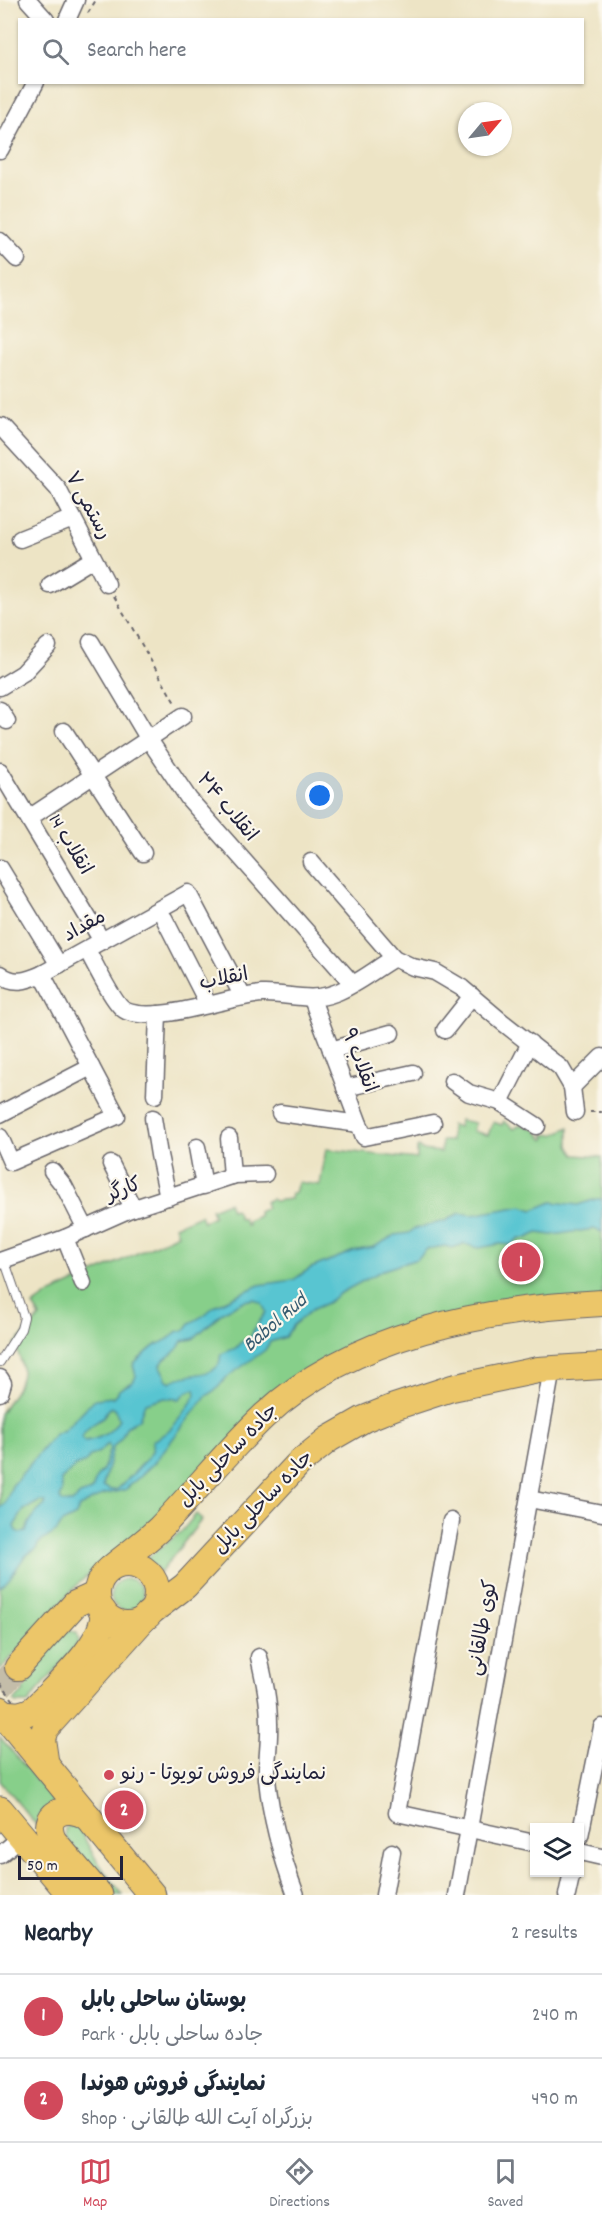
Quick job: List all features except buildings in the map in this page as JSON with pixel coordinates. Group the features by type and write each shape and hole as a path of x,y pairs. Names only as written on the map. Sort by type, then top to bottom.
{"highway":[{"path":"5,1708 46,1766 152,1895"},
{"path":"0,1810 71,1895"},
{"path":"88,1817 76,1810 60,1811 52,1821 50,1833 53,1841 99,1895"}],"main road":[{"name":"جاده ساحلی بابل","path":"110,1569 159,1528 265,1415 307,1382 336,1365 403,1338 466,1320 550,1306 602,1303"},
{"name":"جاده ساحلی بایل","path":"148,1614 190,1581 299,1463 329,1439 364,1419 426,1396 517,1374 602,1366"},
{"path":"5,1708 17,1715 31,1712 95,1643 104,1619 100,1602 101,1579 110,1569 130,1564 148,1573 156,1592 153,1606 45,1729 42,1745 46,1766"},
{"path":"100,1602 113,1620 126,1623 139,1620 148,1614"},
{"path":"9,1675 75,1604 100,1602"},
{"path":"54,1626 65,1620 83,1624 90,1641 85,1653"}],"street":[{"path":"28,0 44,18"},
{"path":"68,18 76,0"},
{"path":"0,150 35,84"},
{"path":"0,241 17,259"},
{"name":"رستمی ۷","path":"0,426 58,489 107,584"},
{"path":"20,539 73,518"},
{"path":"50,585 93,559"},
{"name":"انقلاب ۲۴","path":"91,642 148,738 189,799 352,983"},
{"path":"0,687 23,674 48,646"},
{"path":"29,818 183,716"},
{"path":"64,731 143,853"},
{"name":"انقلاب 14","path":"0,771 102,941"},
{"path":"311,862 394,958 413,967 435,972 462,988 561,1068 572,1087 575,1112"},
{"path":"0,868 59,965"},
{"name":"مقداد","path":"0,974 10,981 25,981 42,974 188,893 243,997"},
{"path":"164,918 208,1004"},
{"name":"انقلاب","path":"87,950 124,1011 139,1014 158,1014 264,994 312,999 335,993 394,958"},
{"path":"0,1137 11,1162 117,1116 42,974"},
{"path":"445,1029 472,996"},
{"name":"انقلاب ۹","path":"312,999 361,1130"},
{"path":"155,1095 158,1014"},
{"path":"331,1050 391,1033"},
{"path":"500,1102 530,1043"},
{"path":"572,1087 602,1057"},
{"path":"0,1114 91,1067"},
{"path":"345,1088 413,1073"},
{"path":"452,1081 469,1093 500,1102 537,1126"},
{"path":"280,1113 361,1130 433,1123"},
{"path":"153,1118 168,1197"},
{"path":"229,1138 232,1176"},
{"path":"197,1148 204,1186"},
{"path":"111,1164 133,1208"},
{"path":"52,1171 64,1186 86,1229"},
{"name":"کارگر","path":"1,1256 65,1238 133,1208 232,1176 265,1174"},
{"path":"65,1238 83,1283"},
{"name":"کوی طالقانی","path":"457,1895 552,1369"},
{"path":"529,1499 602,1513"},
{"path":"451,1521 397,1813 530,1842"},
{"path":"259,1657 270,1726 267,1777 288,1874 296,1895"},
{"path":"582,1823 602,1728"},
{"path":"0,1855 22,1836"},
{"path":"384,1895 392,1852"},
{"path":"584,1853 602,1857"},
{"path":"567,1895 571,1877"}],"lane":[{"path":"0,1362 21,1329 24,1317 1,1256"}],"path":[{"path":"85,18 96,0"},
{"path":"107,584 183,716"},
{"path":"5,1708 9,1675"}],"green space":[{"path":"460,1120 475,1123 473,1131 488,1135 493,1122 502,1125 504,1121 514,1129 521,1124 536,1130 544,1140 546,1138 544,1135 556,1134 569,1127 569,1146 575,1155 602,1157 602,1303 551,1306 333,1367 80,1582 0,1670 0,1414 17,1388 22,1374 22,1365 14,1345 40,1317 33,1306 50,1294 178,1234 175,1226 200,1215 203,1222 214,1216 211,1209 228,1202 231,1210 235,1209 240,1219 243,1218 248,1226 247,1221 259,1216 258,1212 267,1208 265,1202 272,1199 274,1201 290,1199 291,1193 295,1193 298,1182 320,1185 326,1149 417,1159 417,1148 419,1147 421,1150 441,1152 442,1141 451,1141 451,1125 459,1127"},
{"path":"196,1514 202,1519 160,1573 147,1558 182,1531"},
{"path":"127,1579 139,1583 143,1595 139,1607 127,1611 115,1607 111,1595 115,1583"},
{"path":"68,1630 77,1633 79,1642 28,1703 14,1701 24,1691 17,1683 62,1633"},
{"path":"0,1737 54,1801 38,1818 36,1825 0,1781"},
{"path":"71,1824 81,1829 94,1856 123,1895 112,1895 65,1837 65,1829"}],"water":[{"name":"Babol Rud","path":"602,1199 602,1232 594,1229 552,1235 538,1233 527,1238 519,1238 511,1245 500,1244 479,1248 464,1244 452,1248 445,1246 427,1249 417,1259 383,1270 313,1309 293,1325 285,1337 270,1342 265,1350 226,1378 215,1391 206,1396 154,1463 125,1490 102,1495 79,1507 76,1516 62,1523 57,1531 39,1543 0,1588 0,1508 5,1504 12,1486 55,1434 64,1430 95,1399 113,1397 120,1389 133,1382 136,1376 133,1365 144,1355 176,1332 185,1330 190,1323 216,1305 259,1285 293,1280 311,1268 354,1251 374,1247 395,1235 409,1233 414,1229 445,1221 460,1213 472,1215 522,1206 533,1210 552,1202 578,1205","holes":["254,1299 262,1303 266,1312 251,1337 236,1348 221,1354 216,1368 171,1382 167,1380 160,1366 177,1350 182,1341 193,1339 224,1311 244,1301","195,1389 196,1395 172,1427 152,1441 152,1451 141,1465 116,1490 103,1486 113,1447 122,1437 126,1427 139,1419 145,1403 162,1398 180,1399 187,1392","109,1408 115,1409 119,1419 113,1428 95,1439 84,1441 82,1437 86,1431 102,1418","108,1444 110,1448 103,1470 96,1478 92,1491 80,1495 72,1503 62,1502 60,1498 61,1480 76,1466 86,1462 90,1456","40,1501 45,1502 45,1505 31,1520 26,1532 16,1531 14,1526 24,1510"]}],"tunnel":[{"path":"0,1687 18,1667"}],"place":[{"name":"بوستان ساحلی بابل","path":"521,1262"},
{"name":"نمایندگی فروش تویوتا - رنو","path":"109,1775"},
{"name":"نمایندگی فروش هوندا","path":"124,1810"}]}
